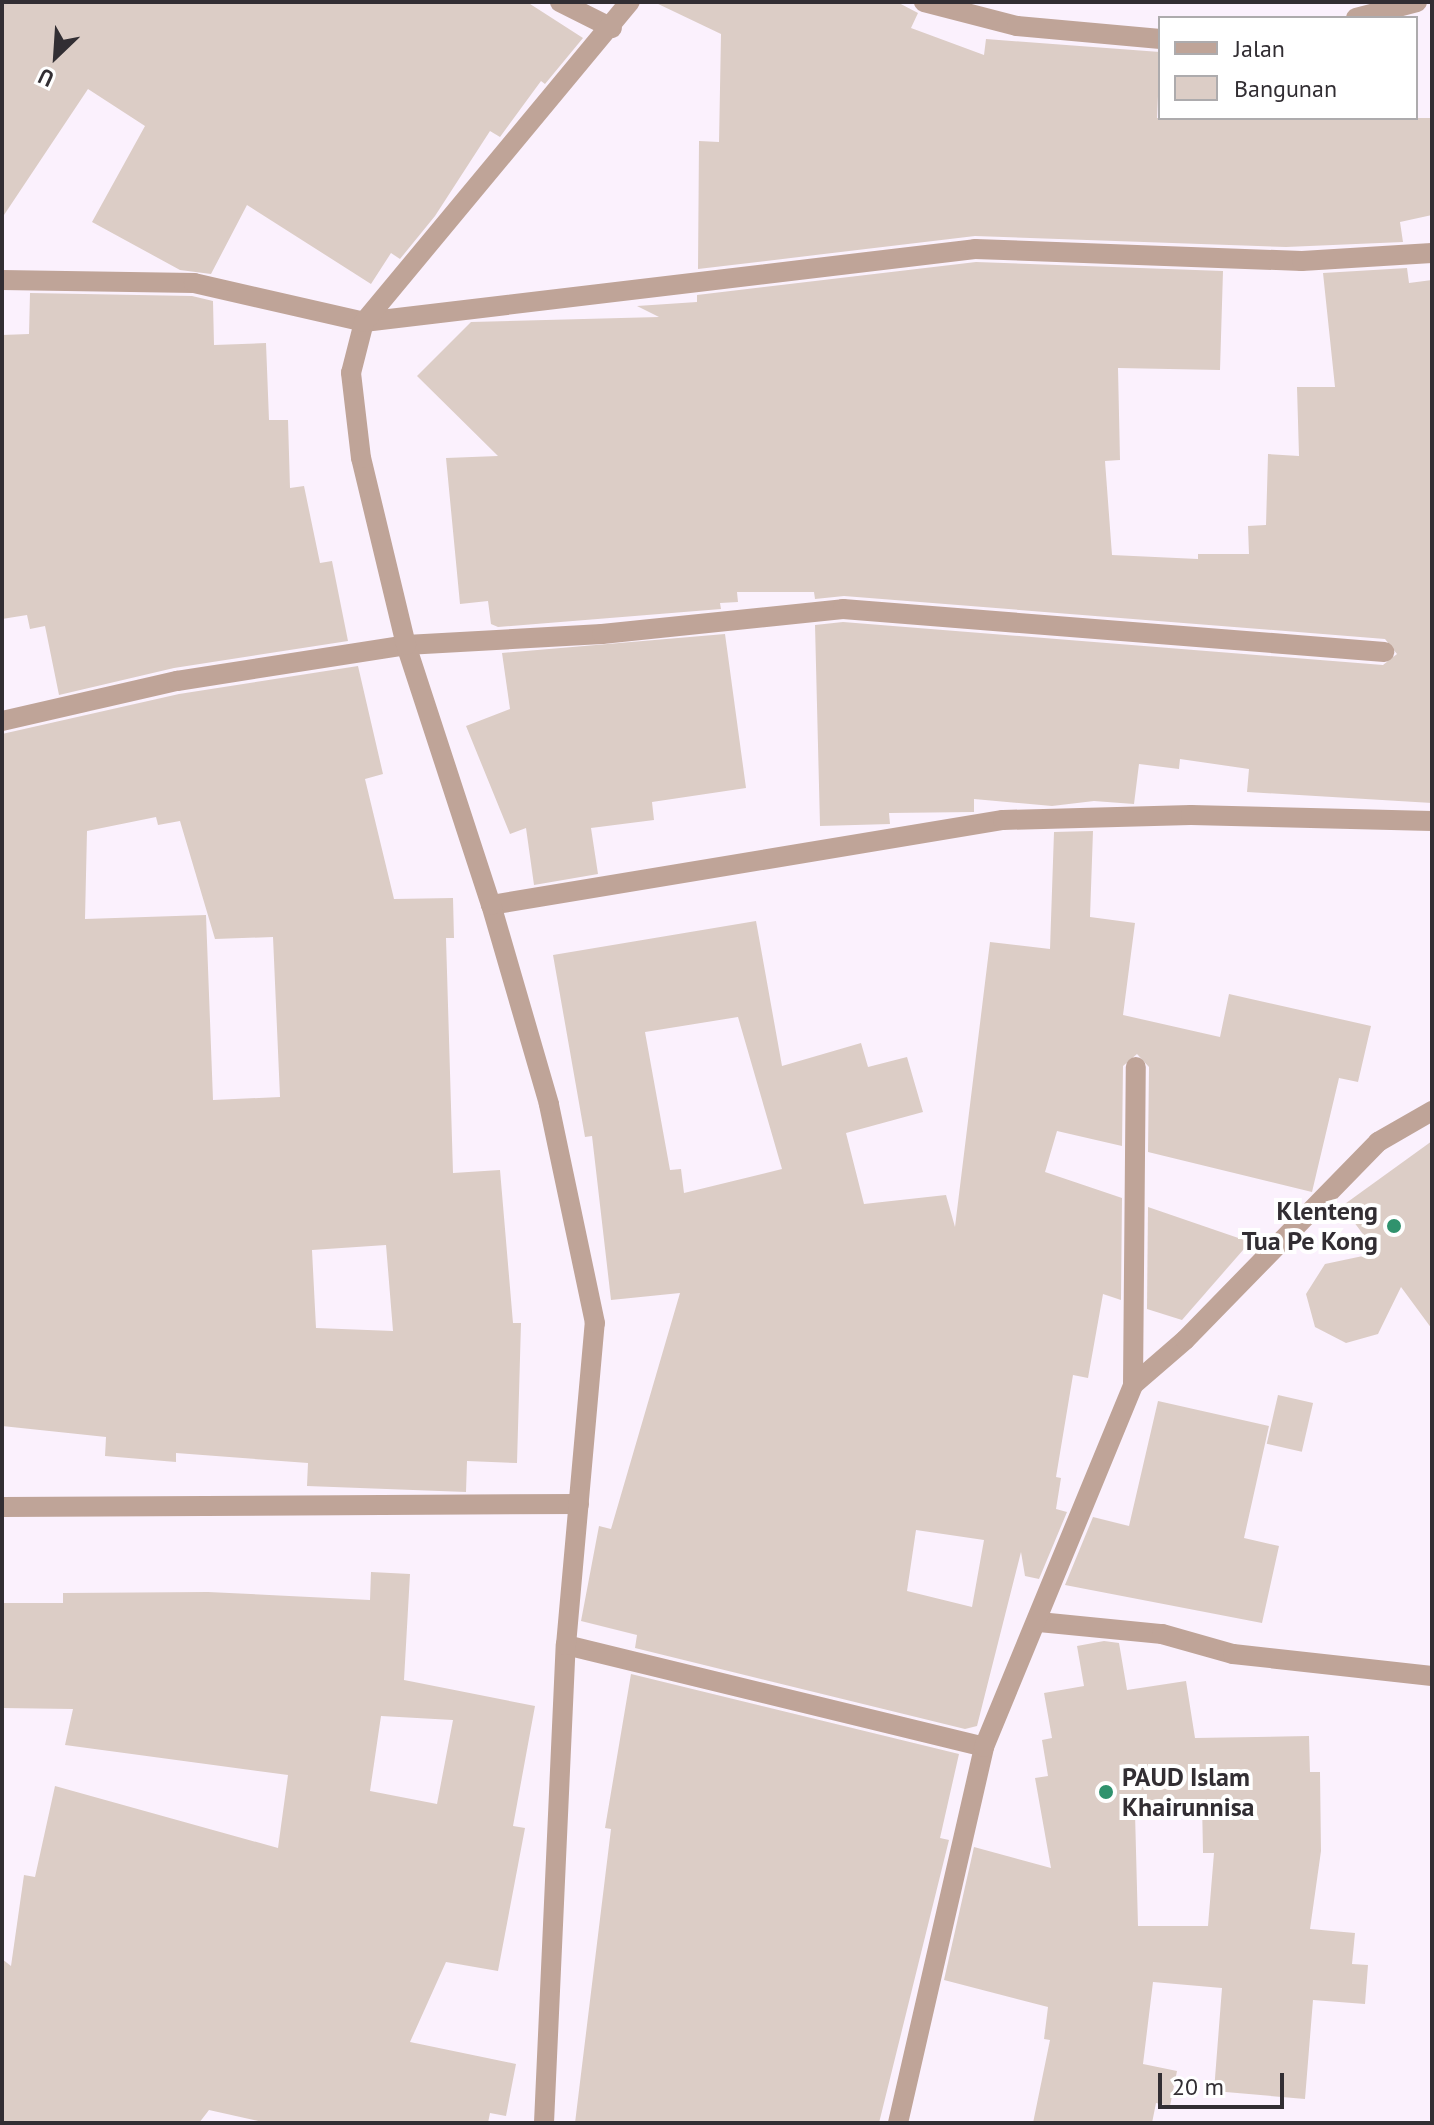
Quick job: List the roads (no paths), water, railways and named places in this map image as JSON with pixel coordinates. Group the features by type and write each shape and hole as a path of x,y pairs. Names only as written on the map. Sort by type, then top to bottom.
{"street":[{"path":"560,2 612,28"},
{"path":"544,2123 566,1645 595,1323 549,1104 491,905 406,645 361,458 351,373 364,322 612,28 630,2"},
{"path":"924,2 1017,26 1158,39"},
{"path":"1364,16 1417,2"},
{"path":"2,280 194,283 364,322 975,249 1302,261 1432,253"},
{"path":"2,721 177,681 406,645 602,634 843,609 1384,652"},
{"path":"491,905 1003,820 1191,815 1432,821"},
{"path":"1133,1385 1136,1067"},
{"path":"898,2123 984,1747 1039,1622 1104,1447 1133,1385 1185,1340 1378,1142 1432,1111"},
{"path":"2,1507 579,1504"},
{"path":"1039,1622 1162,1634 1233,1654 1432,1676"},
{"path":"566,1645 984,1747"}],"place":[{"name":"Klenteng Tua Pe Kong","path":"1394,1226"},
{"name":"PAUD Islam Khairunnisa","path":"1106,1792"}]}
